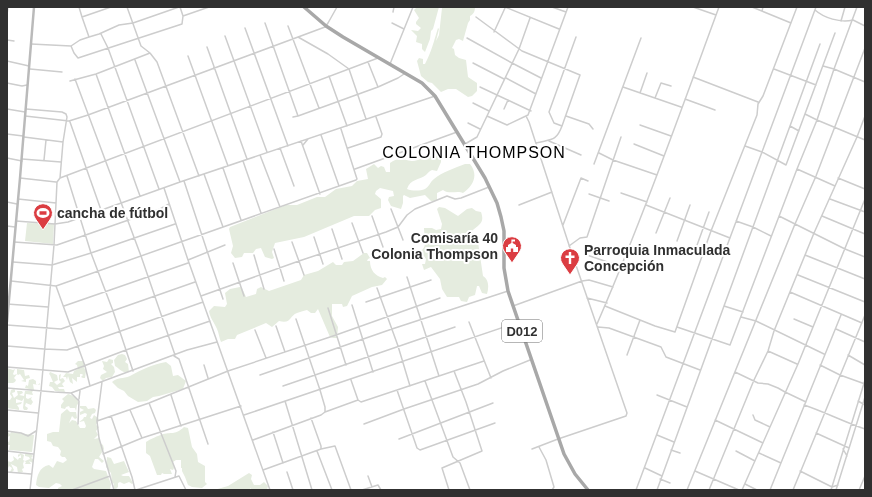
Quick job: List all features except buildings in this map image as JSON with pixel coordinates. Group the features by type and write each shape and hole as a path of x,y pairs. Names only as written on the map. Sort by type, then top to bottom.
{"main road":[{"path":"7,323 34,7"},
{"name":"D012","path":"304,7 326,26 343,37 422,83 435,96 489,186 497,203 504,231 504,268 508,291 558,439 568,464 588,490"}],"street":[{"path":"7,15 8,7"},
{"path":"79,7 89,37"},
{"path":"82,17 111,7"},
{"path":"127,7 141,46 150,53 157,62 184,131 199,176"},
{"path":"31,44 71,46 80,40 101,34 119,25 133,23 179,7 184,16 182,24 78,58 71,46"},
{"path":"184,16 209,7"},
{"path":"7,109 68,121 88,115 326,26 337,7"},
{"path":"393,12 394,7"},
{"path":"390,64 413,7"},
{"path":"494,32 505,7 559,29"},
{"path":"552,7 566,12"},
{"path":"487,116 507,125 526,116 531,111 541,78 568,7"},
{"path":"693,7 716,15"},
{"path":"597,326 646,205 719,7"},
{"path":"752,7 791,23"},
{"path":"762,11 763,7"},
{"path":"605,306 655,326 676,332 711,231 757,115 759,102 774,69 797,7"},
{"path":"636,490 816,7"},
{"path":"841,21 845,7"},
{"path":"677,327 730,345 817,120 834,69 858,7"},
{"path":"815,10 824,17 846,22 853,20 865,26"},
{"path":"476,17 494,32 519,49 547,63 580,75 557,137 549,141 536,143"},
{"path":"464,145 477,137 519,49 530,18"},
{"path":"265,23 298,116"},
{"path":"392,23 404,29"},
{"path":"288,26 319,108"},
{"path":"244,28 288,146"},
{"path":"745,146 762,152 786,165 835,33"},
{"path":"101,34 108,48 145,146 159,189"},
{"path":"225,36 267,152"},
{"path":"298,37 349,69 366,120"},
{"path":"562,126 554,123 549,112 576,37"},
{"path":"467,38 541,78"},
{"path":"594,164 641,38"},
{"path":"7,40 14,41"},
{"path":"656,490 820,44"},
{"path":"207,47 247,159"},
{"path":"687,490 816,176 865,48"},
{"path":"70,81 96,74 150,53"},
{"path":"188,56 228,166"},
{"path":"30,490 41,391 54,245 57,182 60,178 378,57"},
{"path":"134,60 180,182"},
{"path":"7,61 29,68 62,72"},
{"path":"368,62 378,87"},
{"path":"473,63 536,94"},
{"path":"823,66 865,82"},
{"path":"774,69 816,85"},
{"path":"294,117 378,87 398,78 405,73"},
{"path":"640,93 647,73"},
{"path":"96,74 140,196"},
{"path":"329,76 347,126"},
{"path":"693,77 759,102"},
{"path":"76,79 120,203 141,256 175,355"},
{"path":"7,83 22,86 28,84"},
{"path":"655,98 661,83 671,86"},
{"path":"480,87 531,111"},
{"path":"623,87 682,108"},
{"path":"16,221 55,224 63,223 260,154 376,117 435,96"},
{"path":"685,99 715,110"},
{"path":"504,109 508,100"},
{"path":"474,103 489,111"},
{"path":"25,112 64,112 66,114 101,210"},
{"path":"805,114 865,140"},
{"path":"526,116 627,413 626,416 532,449"},
{"path":"566,116 587,123 591,125 593,129"},
{"path":"709,490 754,380 768,351 774,331 805,255 865,116"},
{"path":"348,148 381,137 382,134 376,117"},
{"path":"60,178 63,142 68,121"},
{"path":"468,123 480,130"},
{"path":"640,125 671,136"},
{"path":"790,126 799,131"},
{"path":"11,281 56,286 261,213 320,194 356,180 355,170 340,128"},
{"path":"355,170 457,132"},
{"path":"7,134 63,142"},
{"path":"321,135 339,186"},
{"path":"570,246 580,238 587,237 599,197 622,137"},
{"path":"303,145 309,139"},
{"path":"44,160 46,140"},
{"path":"301,141 320,194"},
{"path":"549,141 581,155"},
{"path":"634,144 664,156"},
{"path":"280,148 294,186"},
{"path":"598,153 613,160 657,175"},
{"path":"260,154 280,207"},
{"path":"7,158 61,162"},
{"path":"243,161 261,213"},
{"path":"223,168 241,220"},
{"path":"797,169 816,176 835,186"},
{"path":"204,174 223,227"},
{"path":"67,175 91,253 120,330 133,371"},
{"path":"20,178 57,182"},
{"path":"563,226 581,178 588,181"},
{"path":"838,178 865,189"},
{"path":"184,181 223,299"},
{"path":"201,296 378,235 398,227 407,215 415,209 447,196 455,199 461,198 489,186"},
{"path":"164,188 175,224 270,490"},
{"path":"519,205 552,192"},
{"path":"621,193 647,202"},
{"path":"589,194 609,201"},
{"path":"656,233 670,198"},
{"path":"18,199 56,204"},
{"path":"830,199 865,212"},
{"path":"742,490 798,364 865,199"},
{"path":"7,202 17,204"},
{"path":"14,242 54,245 127,221 165,207 169,204"},
{"path":"646,205 730,238"},
{"path":"677,241 690,205"},
{"path":"165,207 170,208"},
{"path":"391,209 403,240"},
{"path":"696,248 709,212"},
{"path":"372,216 383,247"},
{"path":"780,216 845,249 865,257"},
{"path":"822,216 865,234"},
{"path":"736,222 753,227 771,236"},
{"path":"352,223 363,253"},
{"path":"13,262 52,265 175,224"},
{"path":"7,226 15,227"},
{"path":"332,229 342,259"},
{"path":"314,237 323,264"},
{"path":"292,242 304,275"},
{"path":"188,260 225,245"},
{"path":"274,249 284,281"},
{"path":"254,255 264,290"},
{"path":"587,255 622,267"},
{"path":"805,255 865,279"},
{"path":"64,306 147,276 189,263"},
{"path":"234,263 244,296"},
{"path":"798,275 865,302"},
{"path":"407,277 428,337 439,376"},
{"path":"366,302 431,280"},
{"path":"513,306 582,281 589,280 613,287"},
{"path":"7,323 57,329 71,326 196,282"},
{"path":"56,286 85,366 90,386"},
{"path":"378,288 410,386"},
{"path":"260,375 392,328 422,320 508,291"},
{"path":"790,292 821,307 862,323"},
{"path":"96,421 171,395 208,378 440,298"},
{"path":"587,298 606,303"},
{"path":"7,346 64,350 203,302"},
{"path":"8,304 48,307"},
{"path":"352,305 373,372"},
{"path":"724,306 743,312"},
{"path":"328,308 346,365"},
{"path":"770,490 841,315"},
{"path":"792,490 865,316"},
{"path":"741,317 756,322 824,354"},
{"path":"296,319 320,390 325,407 324,412"},
{"path":"794,319 813,327"},
{"path":"627,355 640,320"},
{"path":"7,367 68,372 210,321"},
{"path":"469,322 491,378"},
{"path":"244,415 519,322"},
{"path":"276,326 285,352"},
{"path":"597,326 609,328 661,347 666,357 700,370"},
{"path":"283,386 455,327"},
{"path":"835,329 865,342"},
{"path":"255,330 266,358"},
{"path":"7,388 71,393 172,356 217,342"},
{"path":"768,351 798,364"},
{"path":"848,355 865,365"},
{"path":"172,356 179,359 208,444"},
{"path":"364,424 461,390 532,360"},
{"path":"252,440 358,400 360,402 484,361"},
{"path":"204,365 208,378"},
{"path":"820,365 840,375 864,384"},
{"path":"449,490 442,468 482,451 454,371"},
{"path":"735,372 758,383 768,384 806,402"},
{"path":"351,380 358,400"},
{"path":"831,490 865,380"},
{"path":"425,381 453,457 453,464"},
{"path":"102,382 96,421 103,454 114,490"},
{"path":"78,424 80,390"},
{"path":"397,390 417,448 420,450 495,423"},
{"path":"71,393 79,399"},
{"path":"171,395 181,426"},
{"path":"657,395 687,407"},
{"path":"836,490 864,405 865,397"},
{"path":"285,401 312,490"},
{"path":"858,401 864,405"},
{"path":"149,403 176,471 175,477"},
{"path":"399,439 494,403"},
{"path":"804,405 824,412 851,425 865,429"},
{"path":"103,454 142,438 241,406"},
{"path":"7,410 38,413"},
{"path":"130,410 142,438"},
{"path":"753,415 755,420 770,426"},
{"path":"111,416 136,490 144,489 175,477 180,477 186,490"},
{"path":"311,418 321,449"},
{"path":"715,420 763,443"},
{"path":"7,431 21,433 28,436 36,431"},
{"path":"273,432 283,463"},
{"path":"816,433 844,448 849,448"},
{"path":"657,435 674,442"},
{"path":"263,470 321,449 335,446 351,490"},
{"path":"539,447 546,460 554,487 552,490"},
{"path":"844,448 847,456"},
{"path":"671,450 680,453"},
{"path":"7,451 34,454"},
{"path":"317,451 332,490"},
{"path":"736,452 755,461"},
{"path":"759,453 780,463"},
{"path":"453,457 458,462 470,490"},
{"path":"644,468 662,476"},
{"path":"695,471 739,490"},
{"path":"800,471 832,487 838,485"},
{"path":"7,472 32,474"},
{"path":"287,472 293,490"},
{"path":"72,490 110,476"},
{"path":"368,476 372,487"},
{"path":"859,490 865,476"},
{"path":"660,479 670,483"},
{"path":"745,484 757,490"},
{"path":"362,490 378,485 380,490"}],"shaded area":[{"path":"417,7 439,7 425,52 422,49 422,44 416,42 417,36 411,30 418,31 421,28 416,24 419,18 414,10"},
{"path":"475,7 474,12 470,16 463,41 459,39 456,40 452,48 454,49 455,55 466,60 468,77 477,83 477,91 472,96 468,97 456,89 448,89 441,92 432,83 428,82 421,76 417,61 419,58 423,59 423,64 425,64 431,51 438,28 436,41 439,35 442,8"},
{"path":"436,150 441,155 441,162 437,171 432,170 423,177 412,181 407,189 425,189 441,174 465,164 470,164 474,172 474,180 470,187 463,193 448,192 443,190 437,193 437,201 431,201 425,195 410,198 404,195 401,209 391,206 388,200 389,197 394,196 393,191 380,188 375,194 381,199 381,208 375,210 369,216 354,216 304,237 275,243 272,252 274,258 272,259 265,257 261,248 256,249 253,253 244,253 242,257 235,258 231,253 233,246 229,229 230,227 286,205 297,205 317,197 325,197 336,189 352,186 357,181 368,179 366,169 374,164 378,168 381,166 384,167 386,172 390,172 390,163 393,161 398,159 412,161 418,160 428,156"},
{"path":"439,207 445,208 458,216 467,209 472,208 481,212 482,221 471,232 473,238 456,233 455,236 464,242 478,242 483,276 488,284 487,294 482,293 479,286 477,286 475,295 469,297 467,302 461,301 459,297 447,297 442,289 440,279 431,267 424,270 422,264 425,264 426,259 421,251 425,244 424,228 432,228 436,230 441,229 442,224 437,209"},
{"path":"27,223 54,224 53,244 25,241"},
{"path":"364,253 367,253 370,258 367,261 370,261 374,272 378,276 383,278 385,277 387,279 382,285 372,287 352,296 347,306 343,307 342,304 332,304 332,316 338,327 337,338 330,337 318,309 315,313 311,313 307,310 294,314 288,321 279,321 272,327 266,323 237,335 235,339 228,339 221,342 209,311 214,306 225,307 227,304 225,293 230,289 242,288 246,297 256,294 257,289 261,287 269,291 301,280 304,275 318,271 333,262 336,265 342,265 344,262 353,261"},
{"path":"118,355 125,355 127,359 125,362 128,364 129,372 123,372 115,366 114,360"},
{"path":"109,359 113,360 113,363 111,364 114,367 115,372 112,377 106,378 103,381 100,378 101,375 107,372 103,369 104,366 102,361 107,362"},
{"path":"78,361 83,361 86,371 85,378 81,377 83,375 80,374 80,377 77,377 77,382 72,378 73,384 70,382 68,376 67,380 66,377 63,377 66,373 73,374 74,371 78,369 77,365 75,364"},
{"path":"166,362 171,366 173,376 178,375 186,381 183,389 153,397 147,401 138,402 128,396 112,382 116,379 130,376 143,369"},
{"path":"7,368 13,370 15,369 13,374 17,374 14,378 16,380 14,383 8,383"},
{"path":"17,369 24,370 25,376 29,375 30,378 26,379 26,382 21,381 24,380 20,374 17,374"},
{"path":"50,372 57,375 58,380 54,382 57,385 61,382 59,380 59,375 61,374 60,379 63,378 65,381 62,384 64,387 58,387 59,389 64,389 65,392 55,391 49,386 50,382 53,382 49,374"},
{"path":"33,379 38,385 33,384 33,395 26,394 26,398 28,399 32,397 31,399 33,402 31,405 26,403 25,406 28,408 27,410 24,410 23,408 24,398 22,401 16,399 16,403 22,402 21,404 17,405 19,410 7,408 7,400 10,400 12,397 10,394 11,390 15,390 15,392 12,393 14,398 18,395 17,391 22,391 23,393 19,395 24,396 25,391 31,391 25,388 26,385 28,386 29,380"},
{"path":"68,394 75,397 79,403 76,411 75,408 70,408 69,406 65,409 61,408 64,401 62,399"},
{"path":"80,406 86,406 88,409 94,408 96,410 90,418 92,419 94,415 99,419 96,425 99,427 96,431 98,435 94,439 99,438 100,443 103,445 104,449 99,457 104,461 102,463 98,459 95,459 92,467 94,469 106,471 111,484 110,490 58,490 58,488 62,486 56,483 49,488 39,487 36,485 37,478 39,472 43,468 49,465 53,468 57,461 63,463 67,460 65,457 60,455 61,451 58,447 53,446 51,442 47,441 47,434 59,432 61,414 67,409 70,412 76,412 77,418 75,419 72,416 69,423 72,420 76,421 80,428 85,428 86,426 84,421 79,422 86,417 87,414 85,413 80,415 80,412 84,410 80,408"},
{"path":"184,427 188,428 192,447 197,454 198,462 205,466 205,482 207,484 202,488 188,485 181,468 181,460 176,460 173,462 174,468 173,470 170,469 172,474 162,473 161,475 157,475 150,456 146,453 146,442 163,434 176,432"},
{"path":"7,431 10,434 11,432 34,435 32,452 9,450 10,445 7,445 7,441 9,444 10,436 7,437"},
{"path":"20,453 24,455 23,460 25,461 30,459 29,457 25,456 25,454 31,454 33,456 31,458 33,459 33,463 29,461 31,464 25,464 26,462 24,461 24,468 22,469 23,472 18,473 17,467 11,464 14,470 10,472 12,468 9,466 7,470 7,461 11,462 14,460 13,456 18,460 21,458 21,455 18,457 18,454 19,455"},
{"path":"107,457 111,458 114,464 124,461 129,472 121,475 129,476 133,483 132,484 129,482 124,484 120,482 118,483 118,487 116,489 113,488 114,484 112,482 111,473 106,467"},
{"path":"249,473 252,475 251,479 254,485 260,485 264,482 268,486 267,490 251,490 251,488 249,490 214,490 228,486"}],"place":[{"name":"cancha de fútbol","path":"43,230"},
{"name":"Comisaría 40 Colonia Thompson","path":"512,263"},
{"name":"Parroquia Inmaculada Concepción","path":"570,275"}],"district":[{"name":"COLONIA THOMPSON","path":"474,152"}]}
